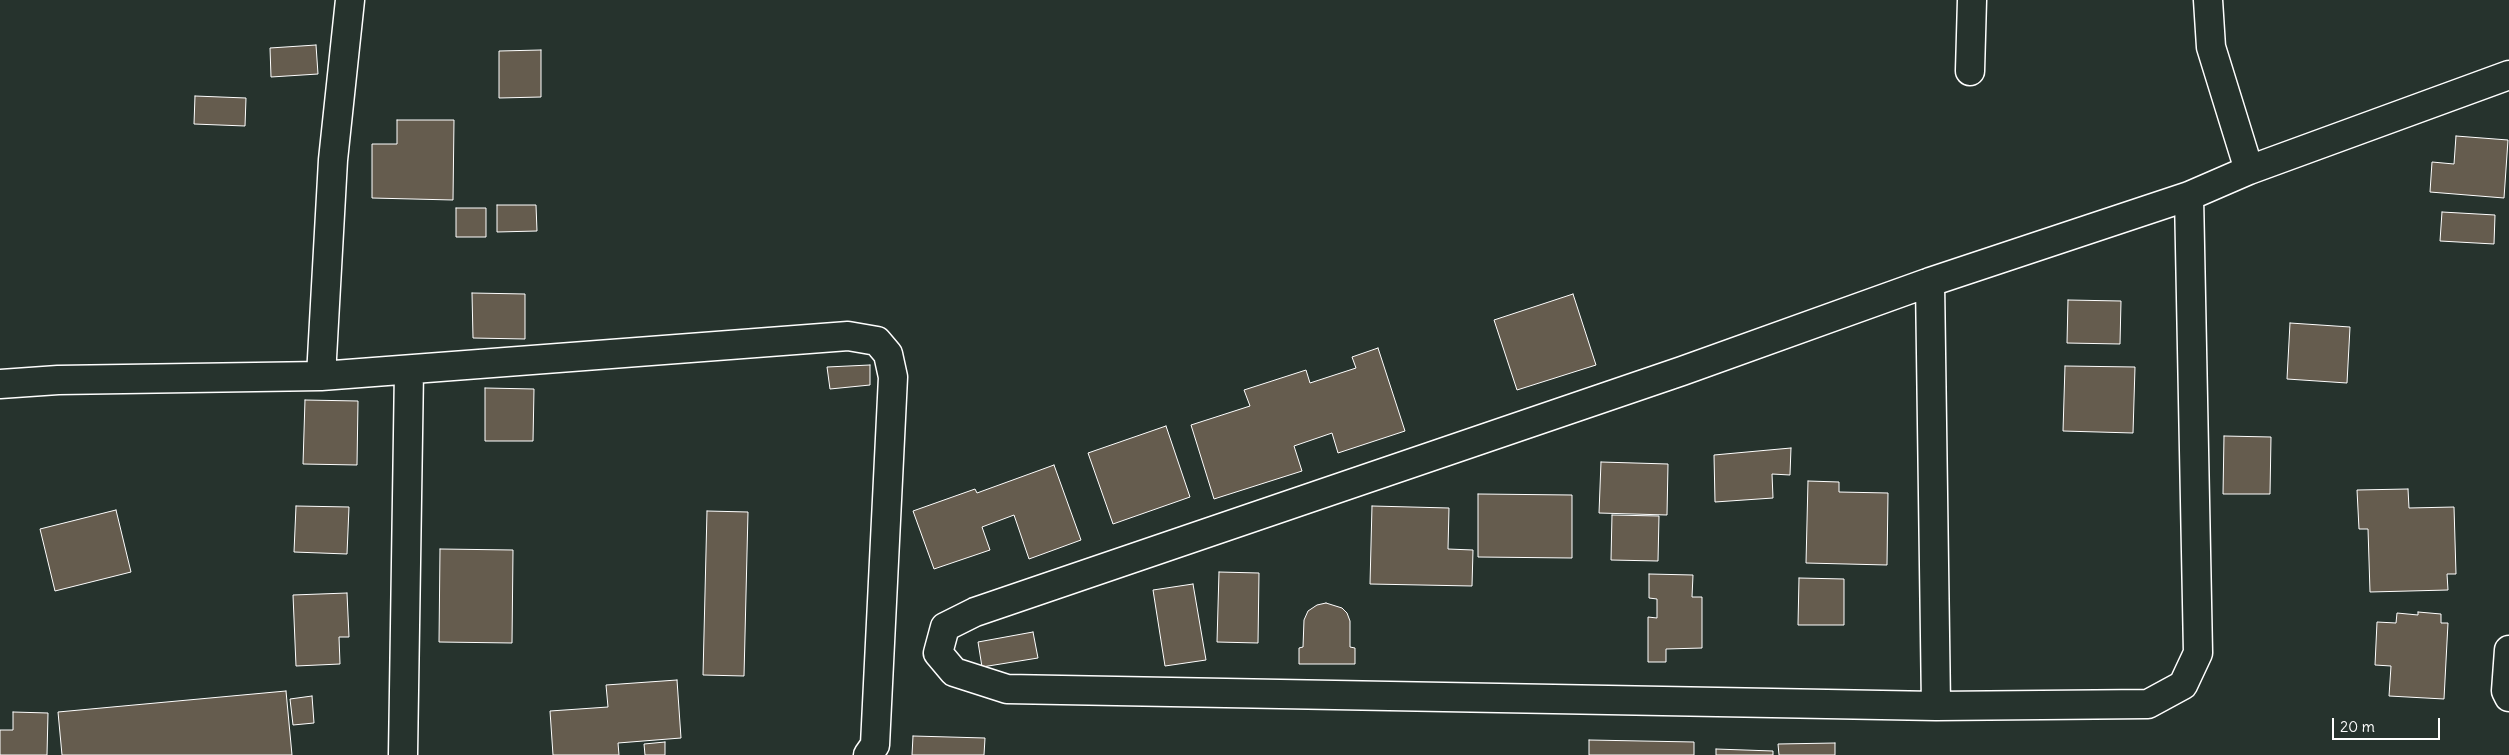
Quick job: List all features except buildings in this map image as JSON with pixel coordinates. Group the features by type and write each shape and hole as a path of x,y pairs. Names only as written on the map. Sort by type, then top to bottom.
{"street":[{"path":"321,376 333,160 350,0"},
{"path":"1970,71 1972,0"},
{"path":"2208,0 2211,47 2249,170"},
{"path":"2189,196 2198,653 2183,685 2148,704 1936,706 1007,690 954,672 938,653 946,627 975,612 1682,371 1930,282 2189,196 2249,170 2509,74"},
{"path":"1930,282 1936,706"},
{"path":"0,384 58,380 321,376 848,336 877,341 888,354 893,377 874,746 868,755"},
{"path":"403,755 409,370"},
{"path":"2509,650 2506,692 2509,697"}]}
